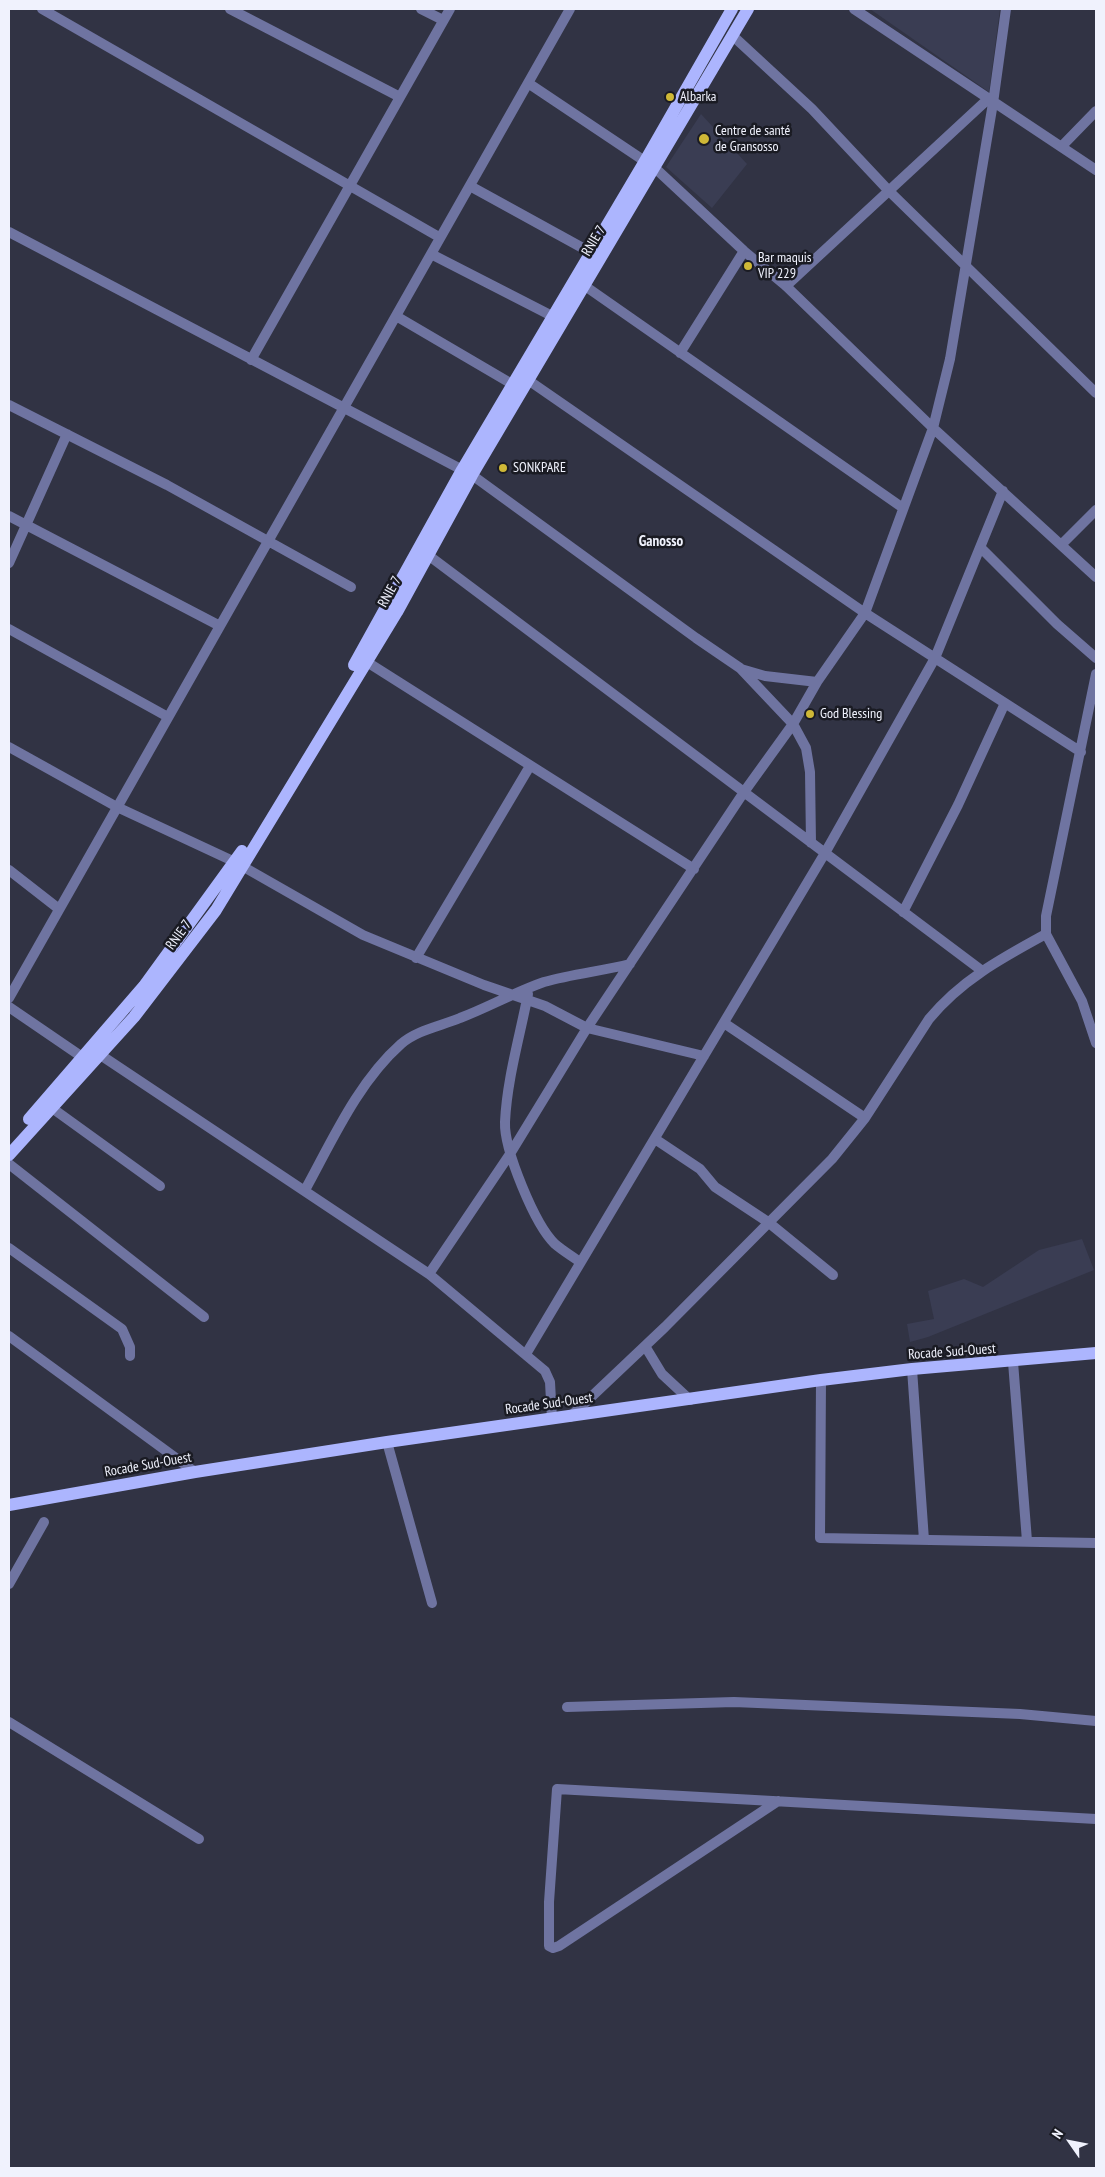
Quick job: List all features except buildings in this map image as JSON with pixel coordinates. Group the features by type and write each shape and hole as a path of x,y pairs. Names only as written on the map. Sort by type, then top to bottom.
{"main road":[{"name":"RNIE 7","path":"9,1144 91,1058 134,1017 216,910 238,864 467,473 528,380 585,286 732,9"},
{"name":"RNIE 7","path":"238,864 366,662 428,555 512,384 554,317 590,252 650,165 733,36 748,9"},
{"name":"RNIE 7","path":"9,1155 52,1108 91,1058"},
{"name":"Rocade Sud-Ouest","path":"9,1505 194,1472 387,1442 822,1380 912,1369 1013,1362 1096,1353"}],"street":[{"path":"42,9 439,237"},
{"path":"421,9 443,20"},
{"path":"251,360 450,9"},
{"path":"9,998 570,9"},
{"path":"854,9 1096,170"},
{"path":"429,1274 510,1154 630,964 744,792 793,724 817,682 865,613 933,428 950,359 967,267 1006,9"},
{"path":"236,10 400,97"},
{"path":"733,36 812,110 889,191 1096,393"},
{"path":"528,83 650,165 744,251 786,286 933,428 1096,577"},
{"path":"786,286 889,191 991,101"},
{"path":"1061,147 1096,111"},
{"path":"470,186 590,252"},
{"path":"9,232 467,473 740,668 793,724 810,760 811,843"},
{"path":"680,352 744,251"},
{"path":"431,254 554,317"},
{"path":"585,286 903,508"},
{"path":"396,316 512,384"},
{"path":"528,380 865,613 1081,752"},
{"path":"9,405 168,485 352,587"},
{"path":"9,563 67,434"},
{"path":"526,1354 825,853 935,658 1003,490"},
{"path":"1062,544 1096,510"},
{"path":"9,516 220,626"},
{"path":"981,548 1057,624 1096,658"},
{"path":"428,555 981,970"},
{"path":"9,630 168,717"},
{"path":"366,662 694,869"},
{"path":"740,668 765,676 817,682"},
{"path":"1096,674 1046,916 1046,934 1082,1001 1096,1043"},
{"path":"903,912 958,805 1005,703"},
{"path":"9,747 117,807 238,864 363,935 416,958 527,1000 588,1028 704,1056"},
{"path":"416,958 530,766"},
{"path":"9,870 59,909"},
{"path":"570,1417 645,1346 832,1159 865,1118 929,1019 948,997 981,970 1046,934"},
{"path":"304,1190 361,1093 391,1054 403,1042 416,1034 470,1015 512,994 529,988 547,982 630,964"},
{"path":"529,988 509,1086 505,1123 510,1154 523,1190 547,1233 555,1243 580,1262"},
{"path":"9,1007 304,1190 429,1274 542,1367 550,1382 552,1419"},
{"path":"724,1023 865,1118"},
{"path":"52,1108 160,1186"},
{"path":"655,1139 700,1169 715,1187 768,1222 832,1275"},
{"path":"9,1164 204,1317"},
{"path":"9,1248 122,1329 130,1348 130,1356"},
{"path":"9,1336 194,1472"},
{"path":"645,1346 662,1374 690,1400"},
{"path":"1013,1362 1027,1541"},
{"path":"912,1369 924,1540"},
{"path":"822,1380 820,1538 1096,1542"},
{"path":"387,1442 432,1603"},
{"path":"9,1584 44,1522"},
{"path":"567,1707 734,1702 1020,1714 1096,1721"},
{"path":"9,1722 199,1839"},
{"path":"778,1801 559,1946 553,1948 549,1946 548,1902 557,1789 778,1801 1096,1819"}],"shaded area":[{"path":"870,9 1000,9 989,92"},
{"name":"Centre de santé de Gransosso","path":"701,114 747,164 712,208 666,167"},
{"path":"1082,1239 1094,1270 928,1337 910,1342 907,1324 934,1319 928,1291 964,1279 983,1287 1039,1250"}],"place":[{"name":"Albarka","path":"670,97"},
{"name":"Centre de santé de Gransosso","path":"704,139"},
{"name":"Bar maquis VIP 229","path":"748,266"},
{"name":"SONKPARE","path":"503,468"},
{"name":"God Blessing","path":"810,714"}],"district":[{"name":"Ganosso","path":"661,542"}]}
